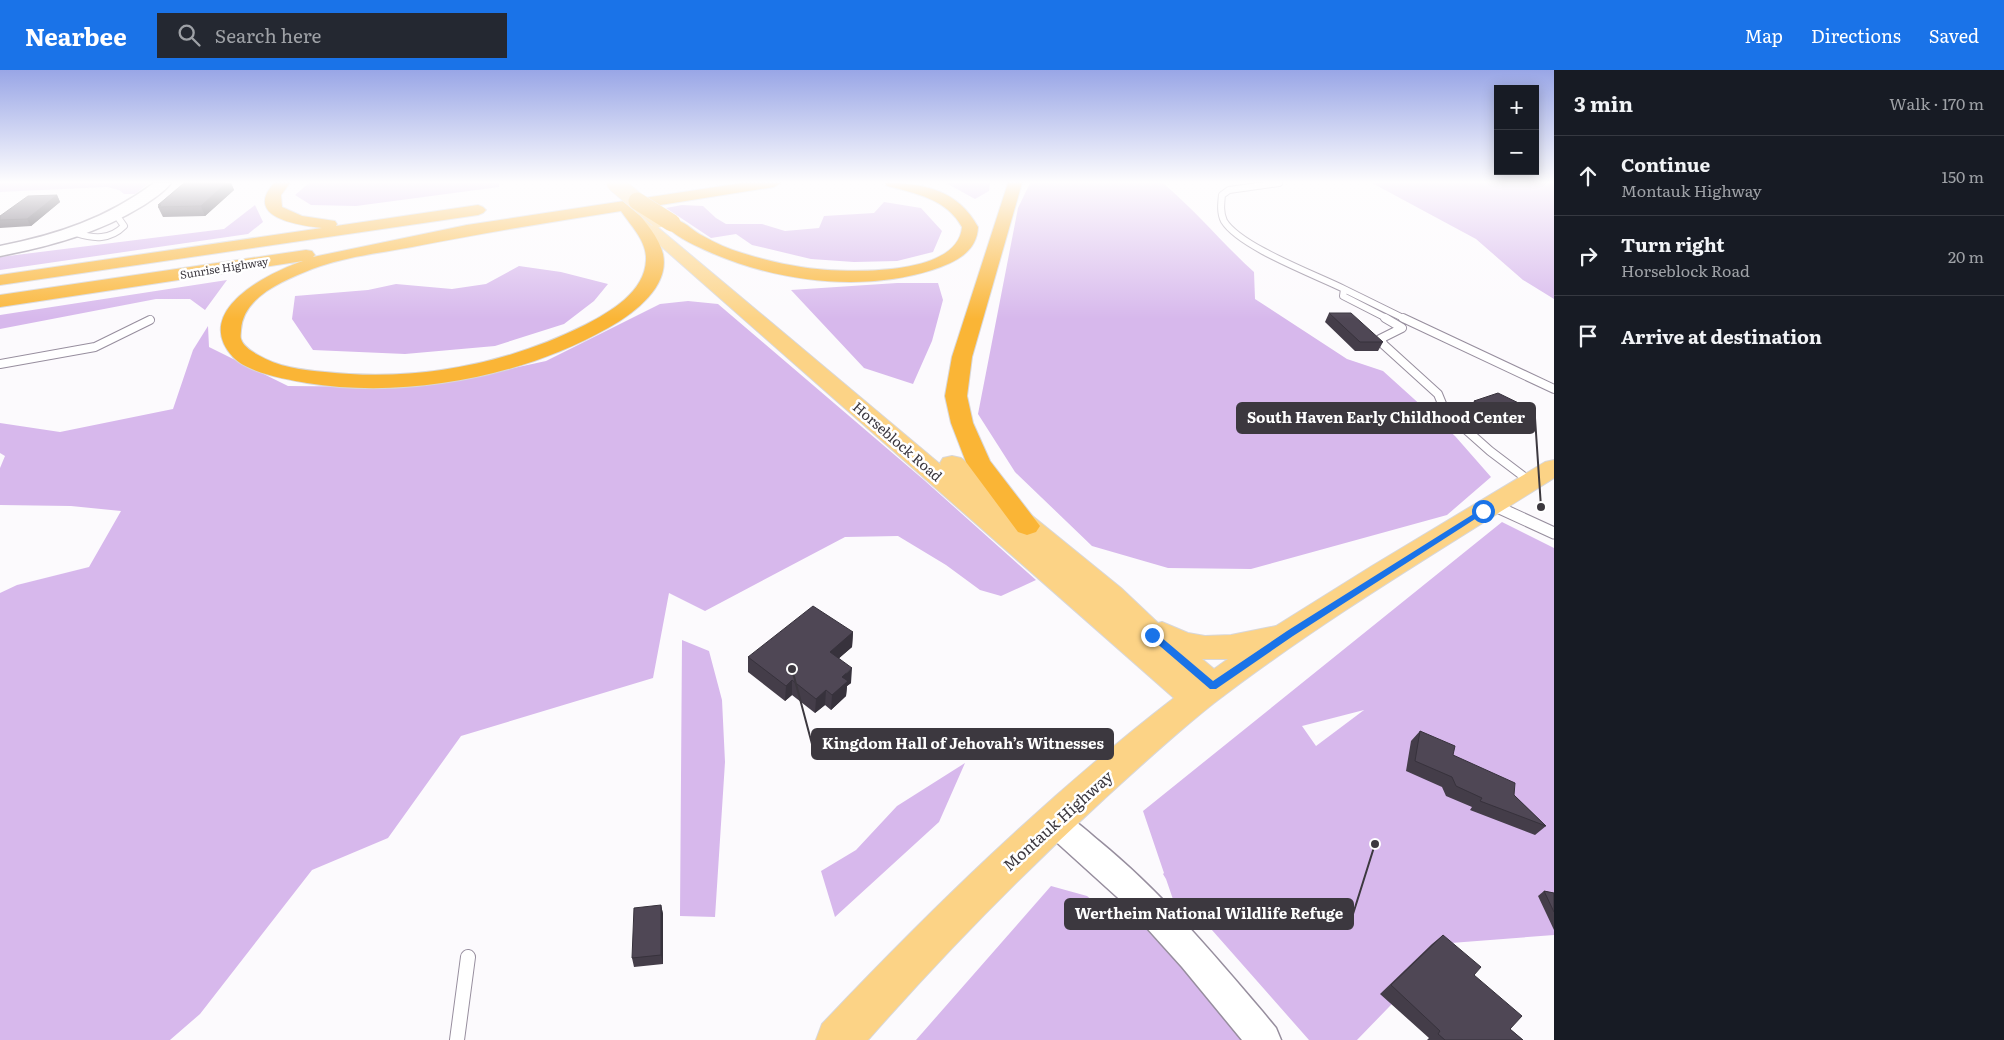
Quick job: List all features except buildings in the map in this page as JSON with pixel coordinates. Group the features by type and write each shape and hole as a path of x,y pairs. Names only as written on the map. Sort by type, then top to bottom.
{"highway":[{"name":"Sunrise Highway","path":"0,280 358,228"},
{"name":"Sunrise Highway","path":"0,301 478,228"},
{"path":"467,230 346,255 284,274 252,295 238,310 231,326 232,342 246,358 268,368 301,376 345,380 423,378 474,370 514,360 542,351 585,333 616,315 638,296 651,278 656,261 652,246 656,228"},
{"path":"663,228 697,239 743,258 794,271 830,276 873,277 911,272 948,258 964,246 968,239 970,228"},
{"path":"1001,228 962,357 956,396 962,423 978,462 1027,526"}],"main road":[{"name":"Horseblock Road","path":"659,228 1111,595 1152,635 1205,693"},
{"name":"Horseblock Road","path":"659,228 1205,693"},
{"name":"Montauk Highway","path":"838,1040 971,901 1053,821 1205,693 1290,633 1554,468"},
{"path":"1111,595 1162,633 1187,645 1200,648 1229,647 1290,633"}],"street":[{"path":"0,252 76,233 87,228"},
{"path":"1053,821 1119,878 1149,907 1264,1040"}],"lane":[{"path":"1231,228 1242,237 1268,252 1519,374 1554,388"},
{"path":"1344,289 1343,296 1400,325 1402,328 1397,332 1380,339 1384,345 1438,394 1445,411 1490,452 1531,482"},
{"path":"0,364 95,348 150,320"},
{"path":"1493,505 1554,533"},
{"path":"457,1040 468,957"}],"shaded area":[{"path":"255,228 248,234 0,270 0,257 224,229"},
{"path":"696,228 776,228 785,231 816,228 940,228 942,231 933,252 897,261 854,262 811,259 752,245 736,234 711,238"},
{"path":"1014,228 1210,228 1254,272 1255,299 1347,359 1383,371 1455,436 1491,477 1447,515 1251,569 1168,568 1092,546 1015,472 978,414"},
{"path":"1456,228 1554,228 1554,299 1523,280 1476,239"},
{"path":"519,266 561,272 608,284 594,301 564,324 495,346 405,354 313,350 292,319 295,296 368,290 396,284 452,289 486,284"},
{"path":"227,280 205,310 190,299 156,299 0,329 0,315"},
{"path":"897,283 938,283 943,300 932,341 913,384 864,368 791,290"},
{"path":"688,301 718,304 924,480 1036,580 1001,596 980,590 946,565 898,536 845,537 705,611 669,593 653,678 461,736 388,838 312,870 200,1014 170,1040 0,1040 0,593 17,585 89,567 121,511 71,506 0,505 0,468 5,456 0,453 0,423 60,432 173,409 193,350 208,326 209,347 288,386 393,387 464,379 546,361 660,304"},
{"path":"1502,522 1554,548 1554,935 1451,943 1357,1040 1309,1040 1204,921 1186,937 1143,811","holes":["1364,710 1316,746 1302,726"]},
{"path":"682,640 709,651 722,700 725,762 715,917 680,916"},
{"path":"965,763 939,822 835,917 821,871 856,850 897,806"},
{"path":"1051,886 1087,896 1110,915 1122,903 1248,1040 916,1040"}],"place":[{"name":"South Haven Early Childhood Center","path":"1541,507"},
{"name":"Kingdom Hall of Jehovah’s Witnesses","path":"792,669"},
{"name":"Wertheim National Wildlife Refuge","path":"1375,844"}],"route":[{"path":"1152,635 1213,686 1290,633 1483,511"}]}
